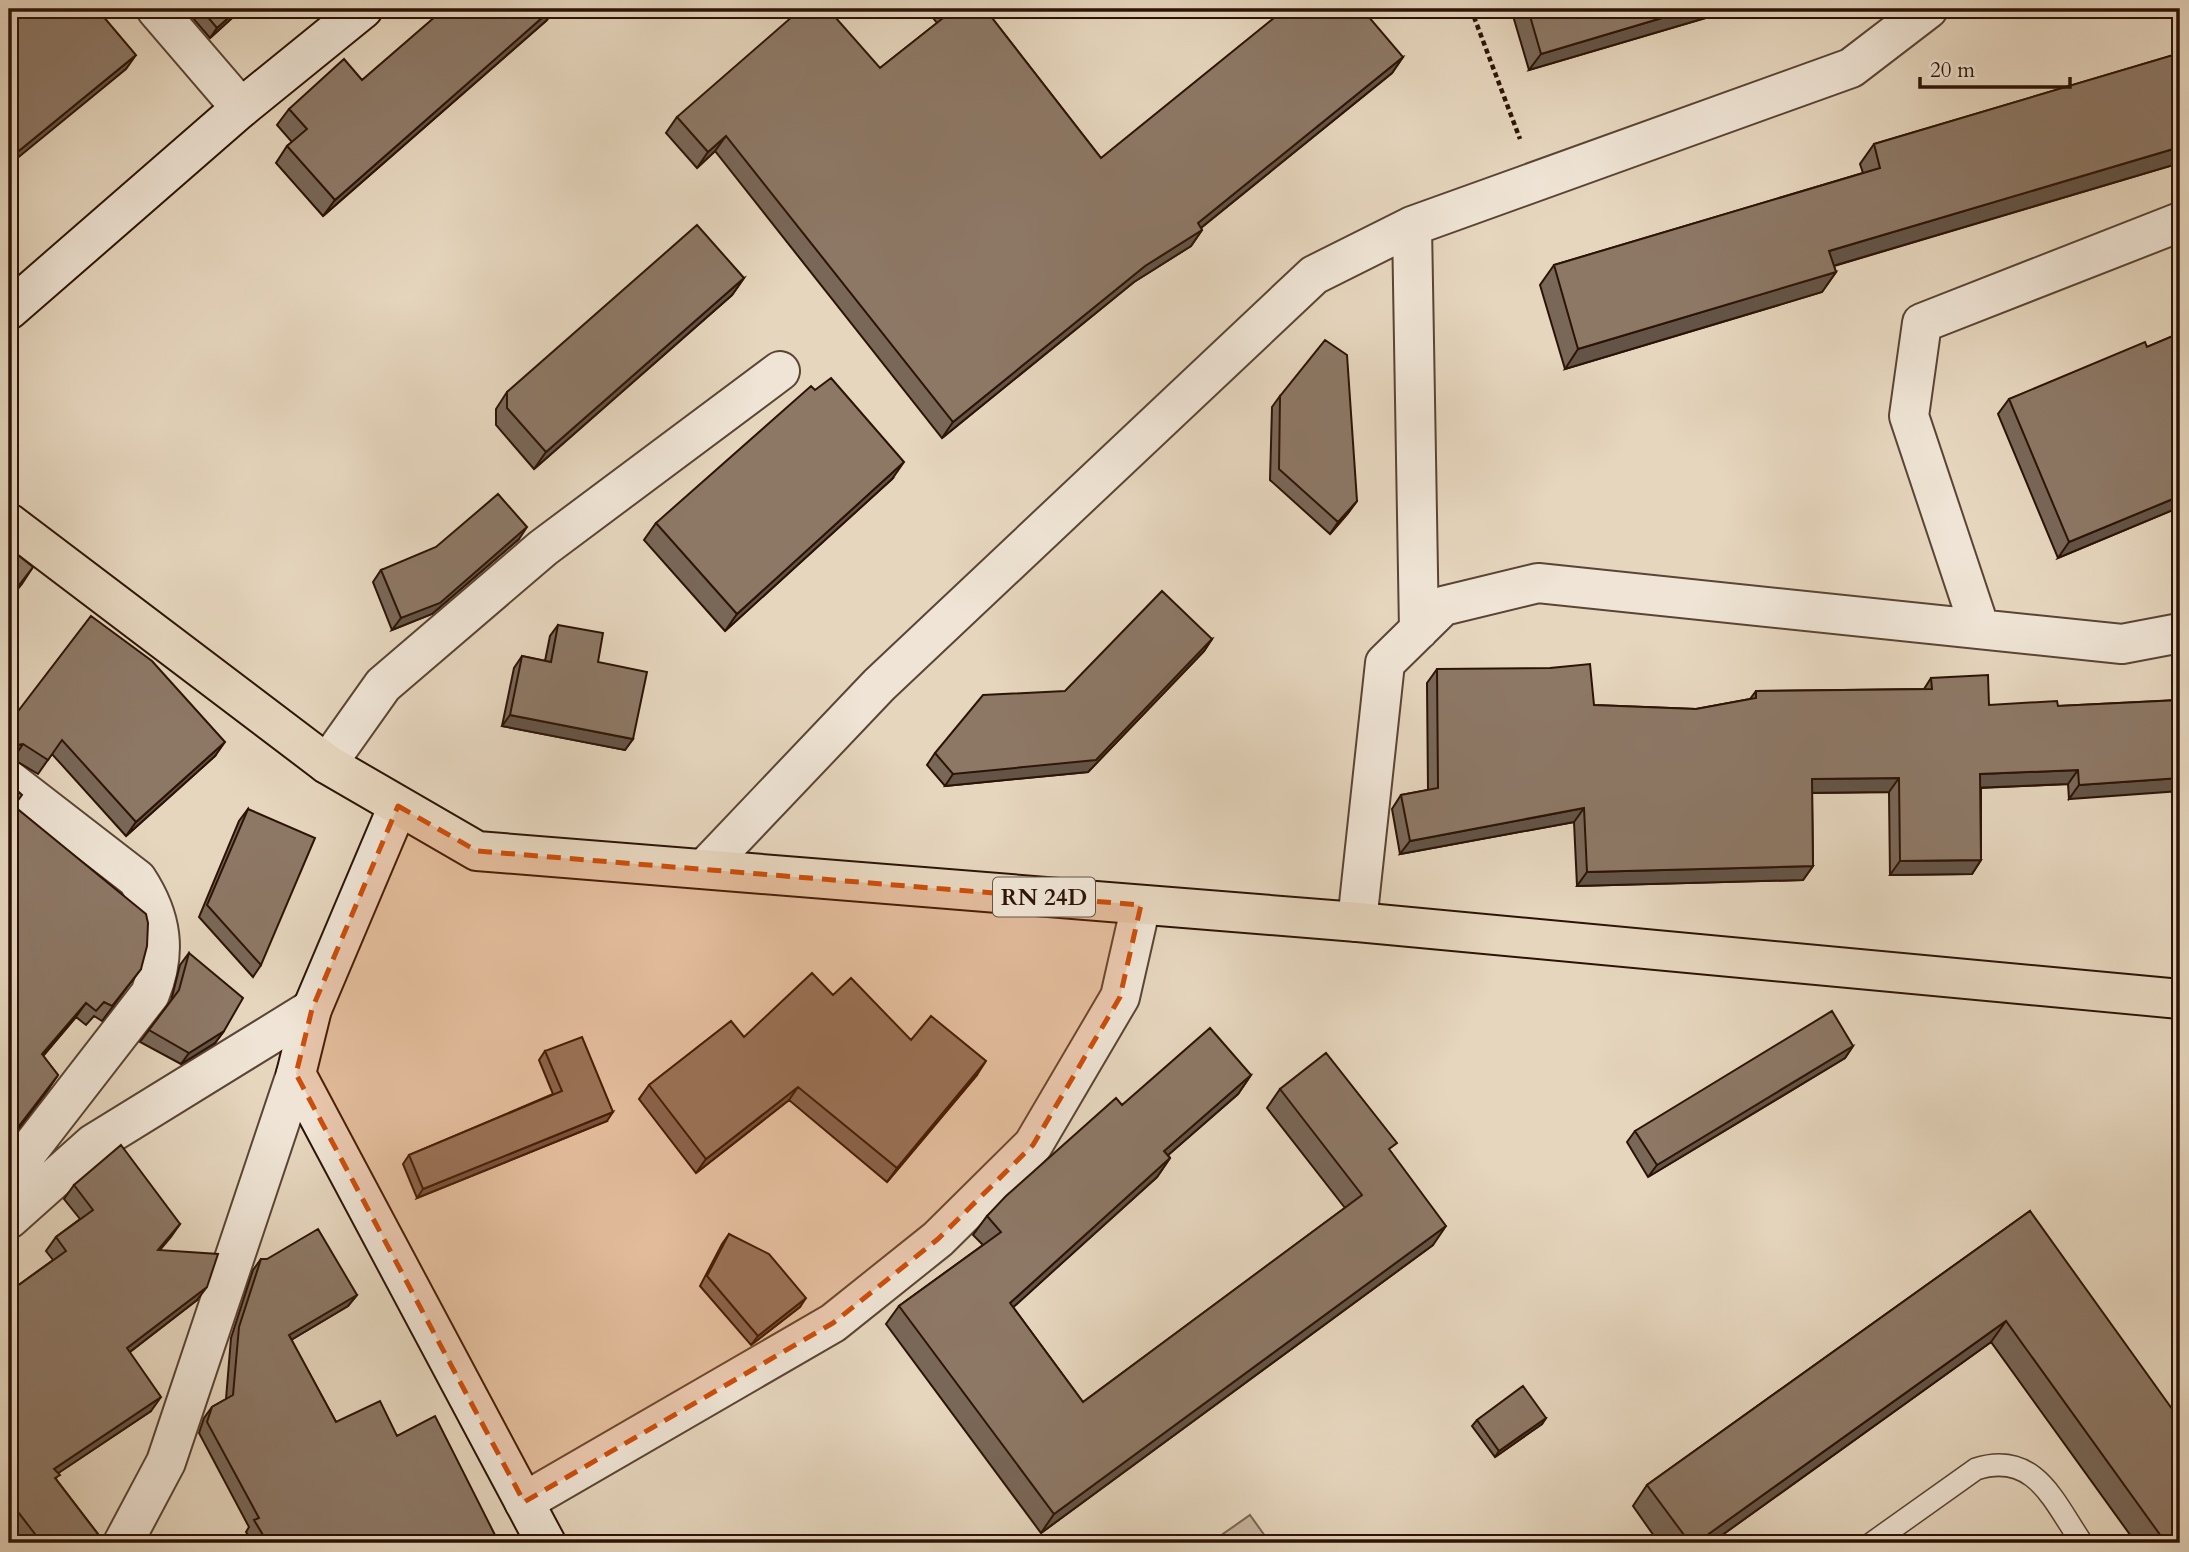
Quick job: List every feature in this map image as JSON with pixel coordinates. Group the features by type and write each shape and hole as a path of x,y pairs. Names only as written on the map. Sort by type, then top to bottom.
{"main road":[{"name":"RN 24D","path":"9,523 327,764 477,851 1357,922 2180,999"}],"street":[{"path":"156,9 241,108"},
{"path":"9,310 241,108 363,9"},
{"path":"704,869 878,685 1314,275 1412,226 1851,68 1928,9"},
{"path":"1980,629 1909,415 1922,323 2180,222"},
{"path":"1412,226 1419,629"},
{"path":"327,764 383,685 543,548 780,371"},
{"path":"1357,922 1385,663 1443,606 1538,583 2122,644 2180,633"},
{"path":"9,780 137,880 155,911 162,947 159,971 150,994 9,1177"},
{"path":"122,1543 166,1462 296,1074 312,1009 398,806"},
{"path":"524,1502 833,1323 938,1239 1033,1144 1120,997 1141,905"},
{"path":"9,1219 93,1144 312,1009"},
{"path":"296,1074 546,1543"}],"lane":[{"path":"1872,1543 1976,1468 2009,1464 2025,1469 2038,1479 2082,1543"}],"path":[{"path":"1472,9 1536,182"}],"highlighted area":[{"path":"398,806 477,851 1141,905 1120,997 1033,1145 938,1239 833,1323 524,1502 296,1074 312,1009"}],"shaded area":[{"path":"1250,1515 1270,1543 1210,1543"}],"building":[{"path":"9,9 97,9 136,55 9,159"},
{"path":"201,9 238,9 217,28"},
{"path":"444,9 552,9 335,200 287,146 307,129 289,109 344,59 362,80"},
{"path":"801,9 828,9 880,68 952,11 950,9 985,9 1101,158 1285,9 1362,9 1403,57 1198,223 1202,230 1145,266 953,422 726,136 708,152 677,117"},
{"path":"1528,9 1692,9 1541,54"},
{"path":"2180,53 2180,147 1829,251 1836,272 1578,349 1554,265 1880,168 1874,144"},
{"path":"697,225 744,278 546,452 507,408 507,392"},
{"path":"2180,333 2180,496 2069,542 2009,399 2145,342 2147,347"},
{"path":"1325,340 1347,355 1357,501 1338,522 1279,469 1280,396"},
{"path":"831,378 904,462 737,614 656,523 811,386 815,390"},
{"path":"498,494 527,527 440,603 401,618 381,570 436,547"},
{"path":"9,548 33,567 9,598"},
{"path":"1162,591 1212,639 1096,760 953,774 935,753 983,695 1065,691"},
{"path":"91,616 152,661 225,742 136,822 62,740 48,760 23,744 9,747 9,723"},
{"path":"558,625 603,633 598,662 647,672 633,739 510,715 522,656 551,662"},
{"path":"1590,664 1594,705 1696,709 1756,698 1756,691 1932,689 1931,678 1988,675 1989,705 2057,701 2058,706 2180,700 2180,778 2079,785 2078,770 1980,774 1981,860 1900,861 1899,778 1812,779 1813,866 1587,872 1584,808 1410,841 1401,795 1438,788 1437,669 1550,668"},
{"path":"9,783 22,795 14,806 146,914 148,923 147,946 141,969 112,1006 104,1002 96,1011 86,1003 42,1054 58,1075 9,1139"},
{"path":"248,809 315,838 261,965 207,905"},
{"path":"189,953 243,998 224,1031 189,1053 149,1030 179,990"},
{"path":"812,973 833,995 851,978 911,1040 931,1016 986,1061 897,1168 798,1087 706,1159 649,1085 731,1021 744,1037"},
{"path":"1832,1011 1853,1046 1657,1165 1635,1131"},
{"path":"1210,1028 1251,1075 1164,1151 1170,1158 1010,1303 1083,1402 1362,1195 1280,1089 1326,1053 1397,1143 1389,1149 1446,1226 1054,1514 899,1306 1001,1232 987,1216 1006,1196 1116,1098 1122,1105"},
{"path":"582,1037 613,1112 423,1189 409,1155 562,1091 545,1051"},
{"path":"121,1145 180,1224 158,1250 218,1254 207,1287 127,1348 161,1397 54,1469 60,1475 55,1478 104,1542 42,1543 18,1512 9,1519 9,1292 66,1251 56,1237 93,1210 74,1185"},
{"path":"2030,1211 2180,1420 2180,1543 2166,1543 2006,1321 1696,1543 1690,1543 1647,1485"},
{"path":"318,1229 357,1295 289,1335 336,1422 380,1401 397,1436 435,1416 499,1543 242,1543 263,1535 254,1520 259,1518 207,1422 212,1407 233,1395 239,1327 261,1259 267,1259"},
{"path":"729,1234 769,1254 806,1298 758,1336 707,1276"},
{"path":"1523,1386 1546,1418 1499,1451 1477,1420"}]}
